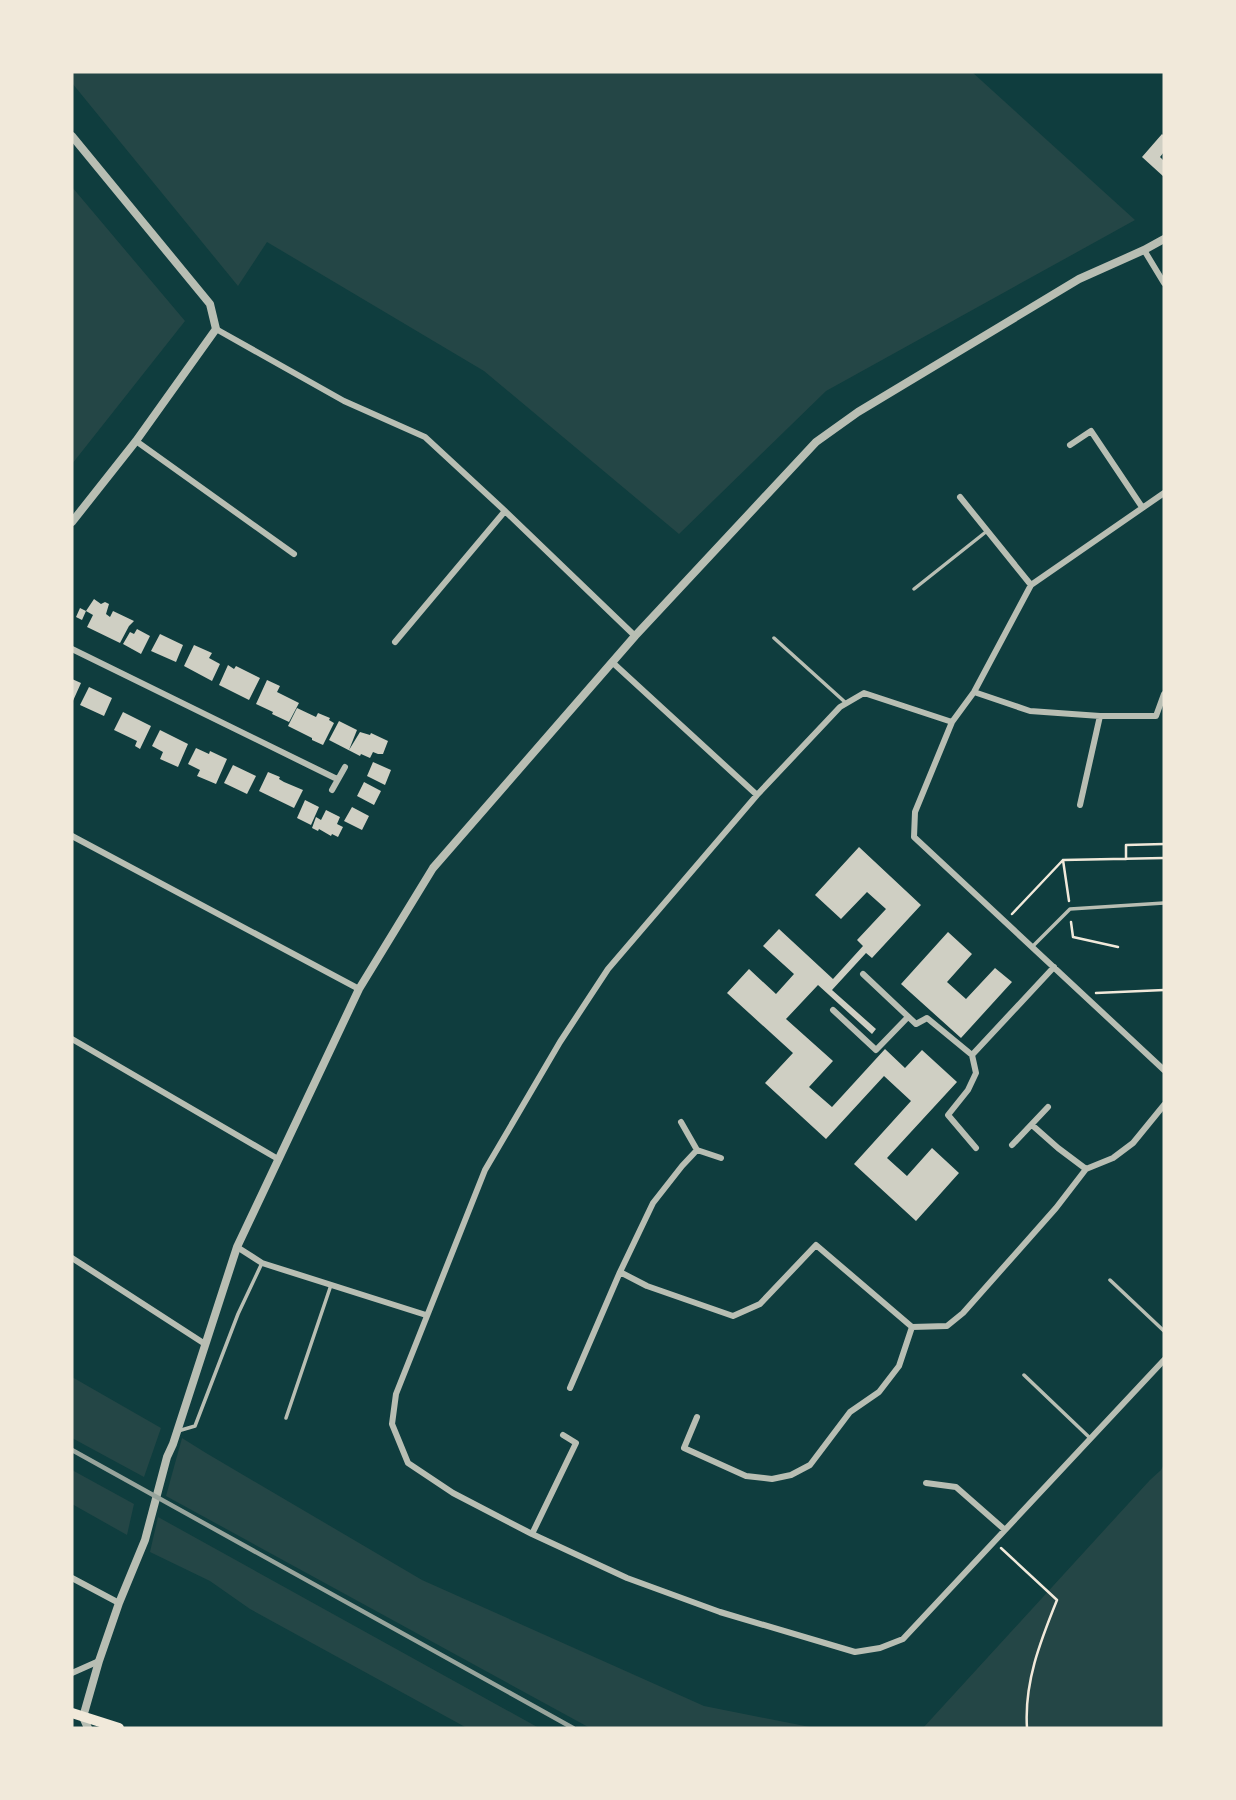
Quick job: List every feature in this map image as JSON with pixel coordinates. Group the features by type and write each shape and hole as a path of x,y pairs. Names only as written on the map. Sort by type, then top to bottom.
{"highway":[{"path":"77,1715 118,1728"}],"street":[{"path":"72,136 210,304 216,329 344,401 425,437 635,636"},
{"path":"88,1728 77,1715 145,1540 167,1457 237,1247 359,989 433,868 635,636 816,442 858,412 1079,279 1164,239"},
{"path":"1144,250 1164,283"},
{"path":"72,522 136,441 216,329"},
{"path":"1070,445 1091,431 1142,507"},
{"path":"136,441 294,554"},
{"path":"1164,493 1031,585 974,692 953,722 915,812 915,837 1164,1070"},
{"path":"960,497 1031,585"},
{"path":"395,642 505,511"},
{"path":"72,649 337,779"},
{"path":"612,662 757,795"},
{"path":"974,692 1030,710 1164,718"},
{"path":"953,722 864,693 840,707 757,795 608,969 560,1042 485,1170 396,1394 392,1424 408,1463 453,1493 532,1534 650,1587 720,1612 855,1652 880,1648 903,1639 1164,1360"},
{"path":"1156,716 1164,694"},
{"path":"1080,805 1100,716"},
{"path":"332,790 345,767"},
{"path":"72,836 359,989"},
{"path":"972,1055 1054,967"},
{"path":"863,974 916,1024 927,1018 972,1055 976,1073 968,1090 948,1115 976,1148"},
{"path":"833,1010 876,1050 908,1017"},
{"path":"72,1040 278,1159"},
{"path":"620,1272 647,1286 733,1316 760,1304 816,1245 912,1327 947,1326 963,1313 1056,1208 1086,1169 1113,1158 1133,1143 1164,1105"},
{"path":"1012,1145 1048,1107"},
{"path":"681,1122 697,1150 721,1158"},
{"path":"1032,1125 1086,1169"},
{"path":"570,1388 653,1203 697,1150"},
{"path":"237,1247 261,1263 426,1315"},
{"path":"72,1258 205,1344"},
{"path":"697,1417 684,1448 746,1476 772,1479 791,1475 810,1465 850,1412 879,1392 899,1366 912,1327"},
{"path":"532,1534 576,1443 563,1435"},
{"path":"926,1483 956,1487 1005,1530"},
{"path":"72,1578 119,1603"},
{"path":"72,1674 99,1661"}],"lane":[{"path":"914,589 987,531"},
{"path":"774,638 846,703"},
{"path":"1032,947 1070,909 1164,903"},
{"path":"177,1431 195,1426 238,1314 261,1263"},
{"path":"1110,1280 1164,1331"},
{"path":"286,1418 331,1285"},
{"path":"1024,1375 1092,1439"}],"path":[{"path":"1126,859 1126,845 1164,844"},
{"path":"1005,921 1063,860 1164,858"},
{"path":"1082,993 1164,990"},
{"path":"994,1542 1057,1600 1042,1636 1030,1679 1027,1728"}],"shaded area":[{"path":"72,72 972,72 1135,220 826,391 679,534 484,371 267,242 238,286 72,83"},
{"path":"72,187 185,321 72,464"},
{"path":"72,1377 161,1428 144,1477 72,1438"},
{"path":"182,1438 422,1580 704,1706 815,1728 590,1728 166,1496"},
{"path":"1164,1464 1164,1728 923,1728 1161,1470"},
{"path":"72,1470 134,1504 127,1535 72,1504"},
{"path":"158,1517 539,1728 467,1728 250,1609 210,1581 150,1552"}],"building":[{"path":"1162,134 1164,152 1160,157 1164,161 1164,177 1142,157"},
{"path":"94,599 101,604 109,604 106,614 110,617 113,611 134,621 120,643 87,627 93,615 86,611"},
{"path":"80,608 86,611 82,620 76,617"},
{"path":"137,629 150,636 141,654 123,644 130,632 134,634"},
{"path":"160,634 183,645 176,662 151,651"},
{"path":"194,645 212,653 209,658 220,664 212,681 184,666"},
{"path":"228,665 260,678 249,700 219,685"},
{"path":"72,679 81,683 72,703"},
{"path":"267,680 280,686 277,692 299,703 289,722 256,704"},
{"path":"89,687 112,698 104,716 80,705"},
{"path":"297,708 316,717 318,713 330,718 334,723 323,745 288,726"},
{"path":"123,712 151,726 140,749 135,746 137,741 114,730"},
{"path":"339,721 357,730 349,750 360,732 371,733 388,741 383,754 373,752 370,758 361,754 360,756 329,740"},
{"path":"160,730 188,744 178,767 160,759 163,752 152,746"},
{"path":"196,748 227,759 216,784 197,776 200,770 188,764"},
{"path":"373,762 391,770 385,785 367,776"},
{"path":"233,765 256,776 247,794 224,783"},
{"path":"268,772 303,790 294,808 259,791"},
{"path":"364,782 381,791 374,805 357,796"},
{"path":"305,800 319,807 311,825 297,818"},
{"path":"352,807 369,816 362,830 344,821"},
{"path":"326,810 340,817 337,824 343,827 338,837 312,828 316,817 321,820"},
{"path":"859,847 921,905 872,958 866,953 832,990 876,1029 872,1034 818,985 786,1019 833,1061 809,1087 832,1107 885,1049 905,1068 922,1050 957,1082 887,1158 907,1176 932,1148 959,1173 916,1221 854,1164 911,1101 884,1076 826,1139 765,1083 793,1053 727,993 749,969 776,994 794,974 763,946 779,929 833,979 863,946 857,940 886,909 867,892 841,919 815,895"},
{"path":"948,932 972,954 947,982 966,999 995,968 1012,982 961,1038 901,984"}],"railway":[{"path":"72,1450 573,1728"}]}
